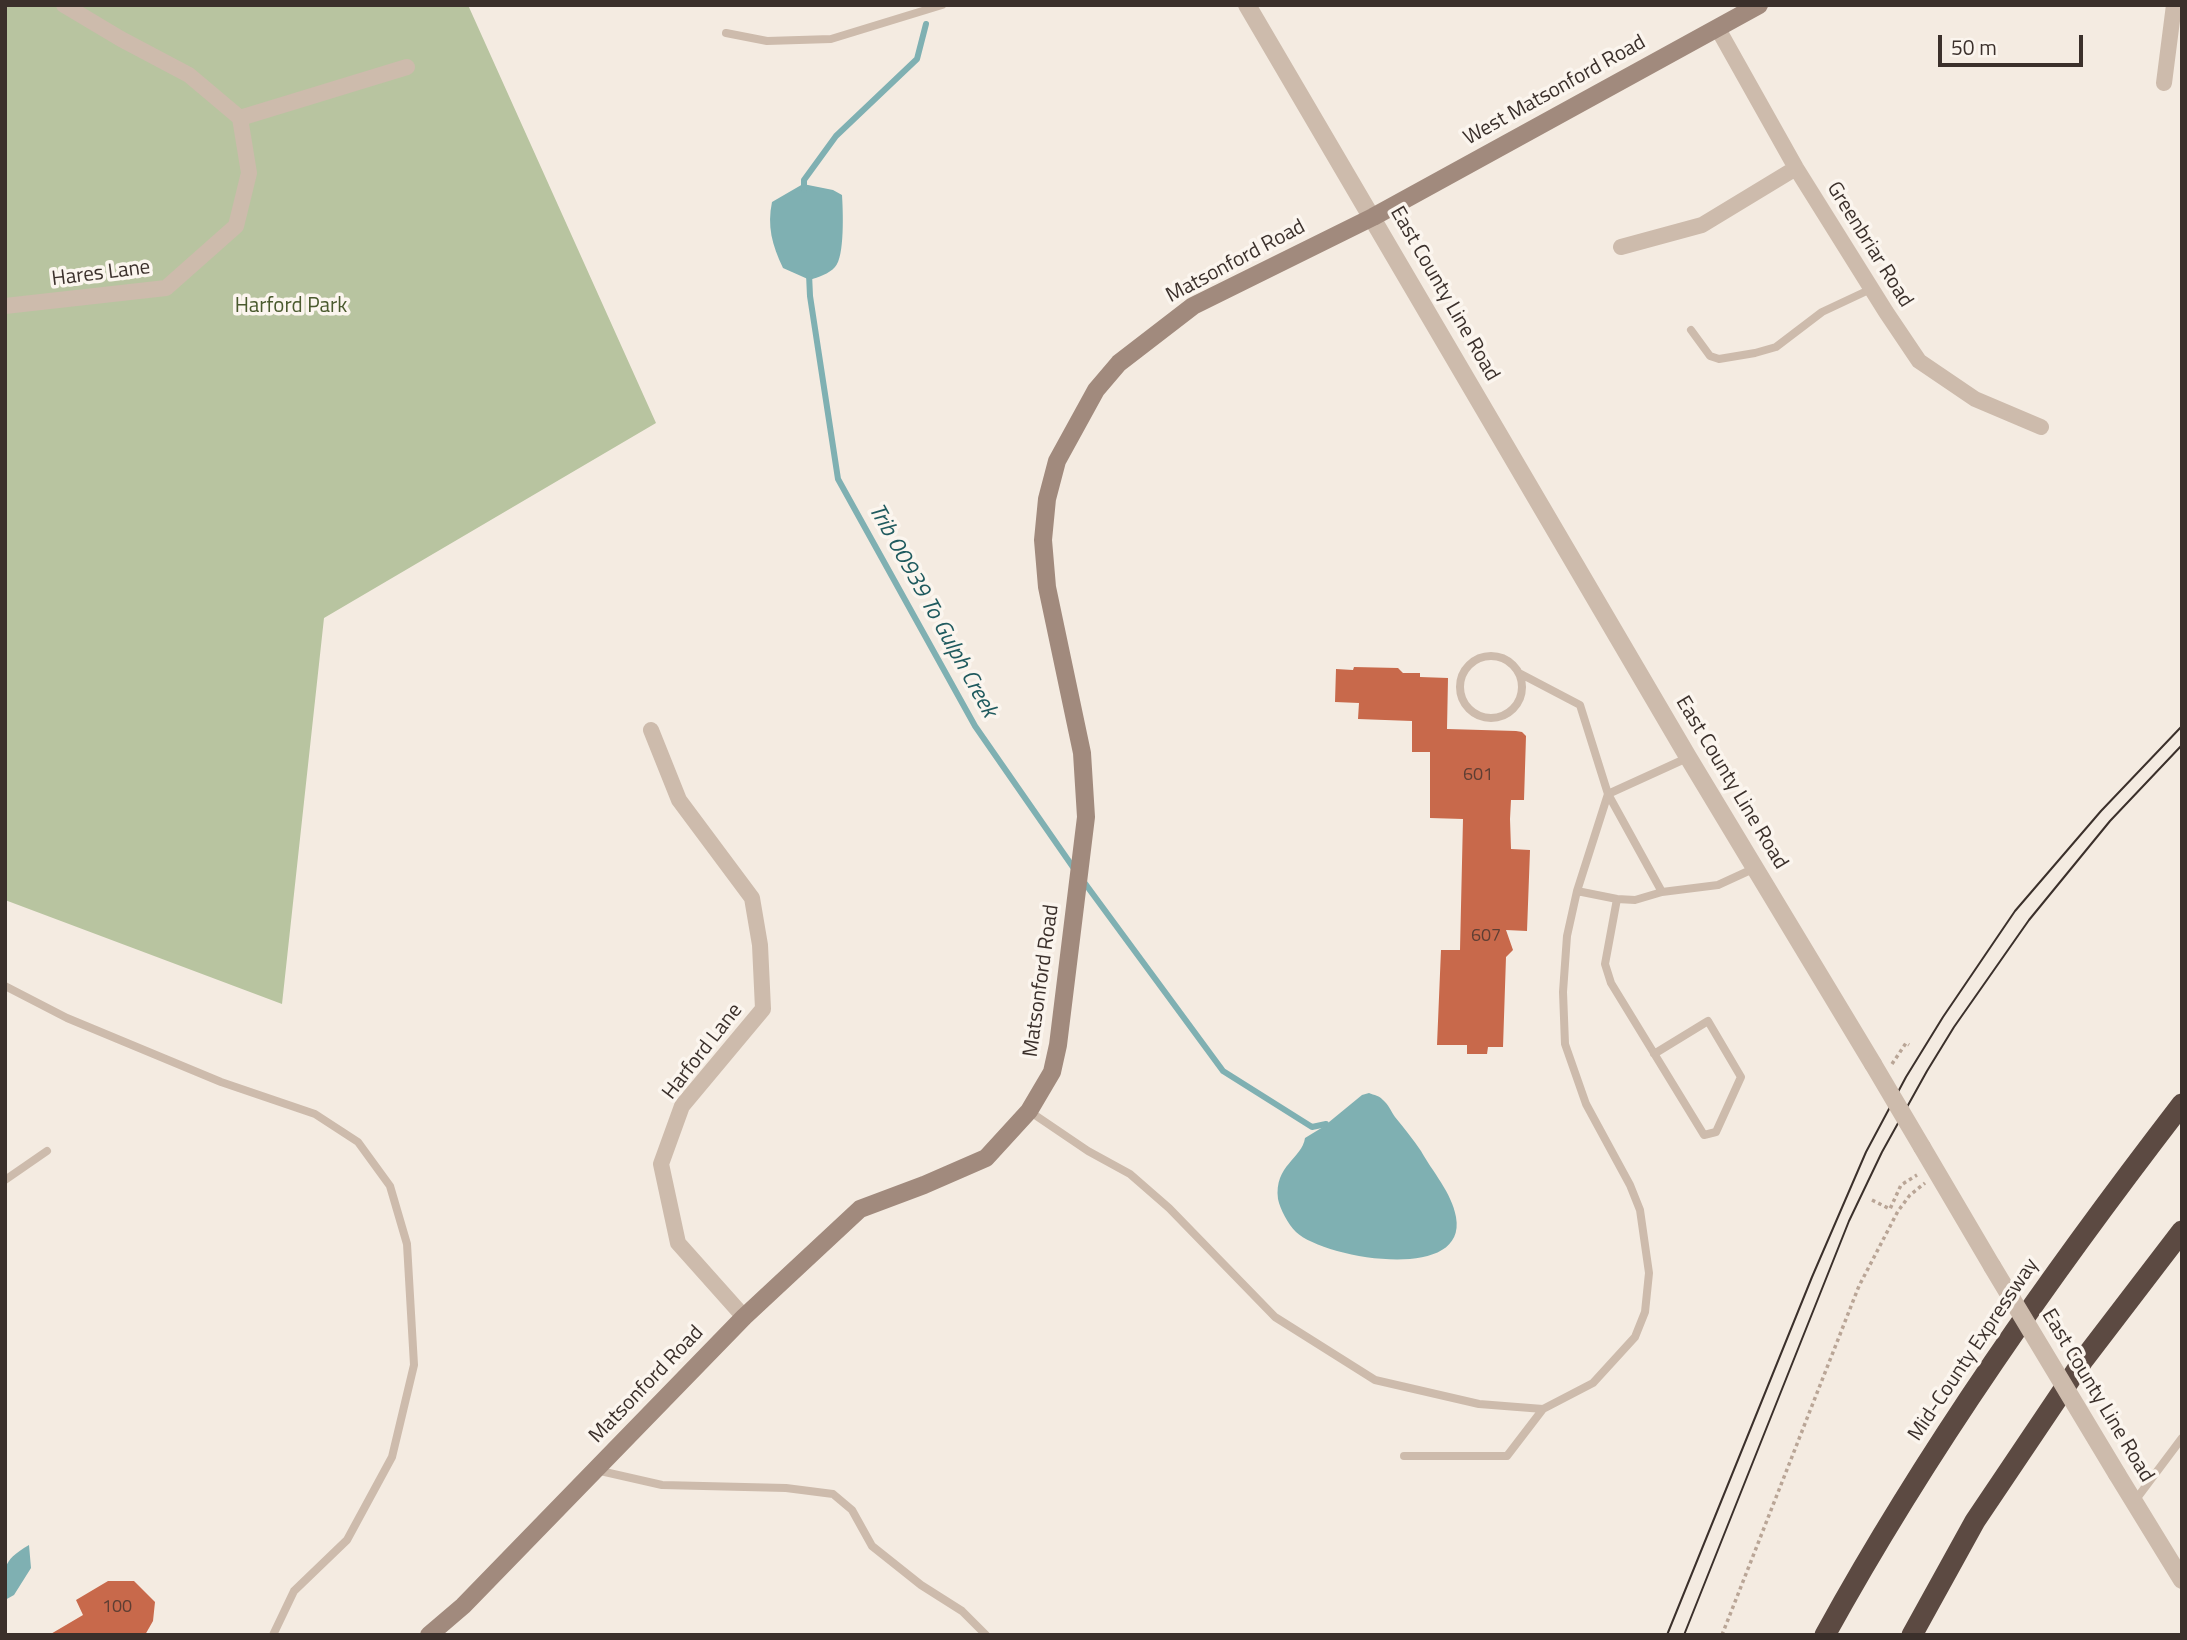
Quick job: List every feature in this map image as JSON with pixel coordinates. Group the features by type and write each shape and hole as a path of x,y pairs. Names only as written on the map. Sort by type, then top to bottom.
{"highway":[{"name":"Mid-County Expressway","path":"1825,1635 1869,1556 1927,1462 2108,1199 2182,1104"},
{"path":"1912,1635 1983,1509 2084,1359 2182,1231"}],"main road":[{"name":"West Matsonford Road","path":"1373,216 1759,5"},
{"name":"Matsonford Road","path":"429,1635 463,1606 744,1317 860,1209 986,1158 1030,1111 1052,1072 1058,1045 1086,817 1082,753 1047,587 1043,540 1047,499 1057,461 1096,390 1119,363 1152,335 1193,306 1373,216"}],"street":[{"path":"64,5 189,75 240,118 407,66"},
{"name":"East County Line Road","path":"1247,5 1688,757 1755,868 1882,1066 1922,1147 2182,1580"},
{"path":"2164,83 2174,5"},
{"name":"Greenbriar Road","path":"1718,29 1796,168 1919,361 1975,399 2041,427"},
{"name":"Hares Lane","path":"5,306 166,288 236,226 249,173 240,118"},
{"path":"1621,247 1702,225 1796,168"},
{"name":"Harford Lane","path":"651,730 679,800 752,898 760,945 764,1009 682,1107 661,1164 678,1242 744,1317"}],"lane":[{"path":"726,33 767,41 831,39 942,5"},
{"path":"1691,330 1710,356 1719,359 1755,353 1776,347 1822,313 1871,289"},
{"path":"1519,673 1522,692 1519,701 1505,715 1486,718 1477,715 1463,701 1460,682 1463,673 1477,659 1496,656 1513,664 1519,673 1580,705 1608,794 1662,892"},
{"path":"1030,1111 1088,1152 1130,1174 1169,1208 1275,1317 1375,1380 1479,1404 1543,1409 1553,1406 1593,1382 1635,1337 1645,1312 1649,1273 1640,1210 1586,1104 1565,1044 1563,992 1566,947 1577,891 1608,794 1688,757"},
{"path":"1577,891 1635,900 1662,892 1718,885 1755,868"},
{"path":"1617,899 1605,964 1611,983 1654,1054 1704,1135 1716,1132 1741,1077 1708,1021 1654,1054"},
{"path":"5,986 67,1018 221,1082 315,1114 358,1142 390,1186 407,1244 414,1365 392,1457 347,1540 294,1591 273,1635"},
{"path":"5,1180 47,1151"},
{"path":"1404,1456 1507,1456 1543,1409"},
{"path":"2134,1502 2182,1438"},
{"path":"596,1470 662,1485 786,1488 833,1494 852,1510 872,1546 921,1585 962,1611 986,1635"}],"path":[{"path":"1882,1066 1906,1043 1909,1045"},
{"path":"1872,1200 1890,1209 1901,1185 1935,1169"},
{"path":"1721,1635 1859,1286 1898,1211 1935,1169"}],"green space":[{"name":"Harford Park","path":"5,5 468,5 656,423 324,618 282,1004 5,900"}],"water":[{"path":"803,184 833,190 842,195 843,233 838,262 830,272 810,280 783,268 770,227 772,202"},
{"path":"1369,1093 1386,1104 1412,1138 1450,1199 1456,1217 1454,1238 1440,1251 1418,1258 1391,1259 1334,1250 1311,1242 1296,1232 1282,1212 1278,1199 1280,1178 1299,1152 1305,1138 1362,1095"},
{"path":"29,1545 31,1568 14,1595 5,1600 6,1567 13,1556"}],"building":[{"path":"1354,667 1398,668 1403,673 1420,673 1420,677 1448,678 1447,729 1516,731 1526,736 1524,800 1511,800 1510,819 1511,849 1530,850 1527,931 1506,930 1513,950 1506,957 1503,1047 1488,1047 1487,1054 1467,1054 1467,1045 1437,1045 1441,950 1460,950 1463,819 1430,818 1430,752 1412,752 1412,721 1358,719 1359,703 1335,702 1336,669 1353,670"},
{"path":"108,1581 134,1581 155,1602 153,1621 145,1635 49,1635 83,1615 76,1600"}],"waterway":[{"name":"Trib 00939 To Gulph Creek","path":"804,190 804,180 836,136 917,59 926,24"},
{"name":"Trib 00939 To Gulph Creek","path":"809,274 838,479 975,726 1075,870"},
{"name":"Trib 00939 To Gulph Creek","path":"1081,878 1223,1071 1312,1127 1326,1124"}],"tram line":[{"path":"1667,1635 1812,1277 1866,1152 1906,1077 2015,911 2101,811 2182,726"},
{"path":"1684,1635 1849,1221 1882,1152 1927,1071 1954,1027 2029,920 2110,821 2182,745"}]}
